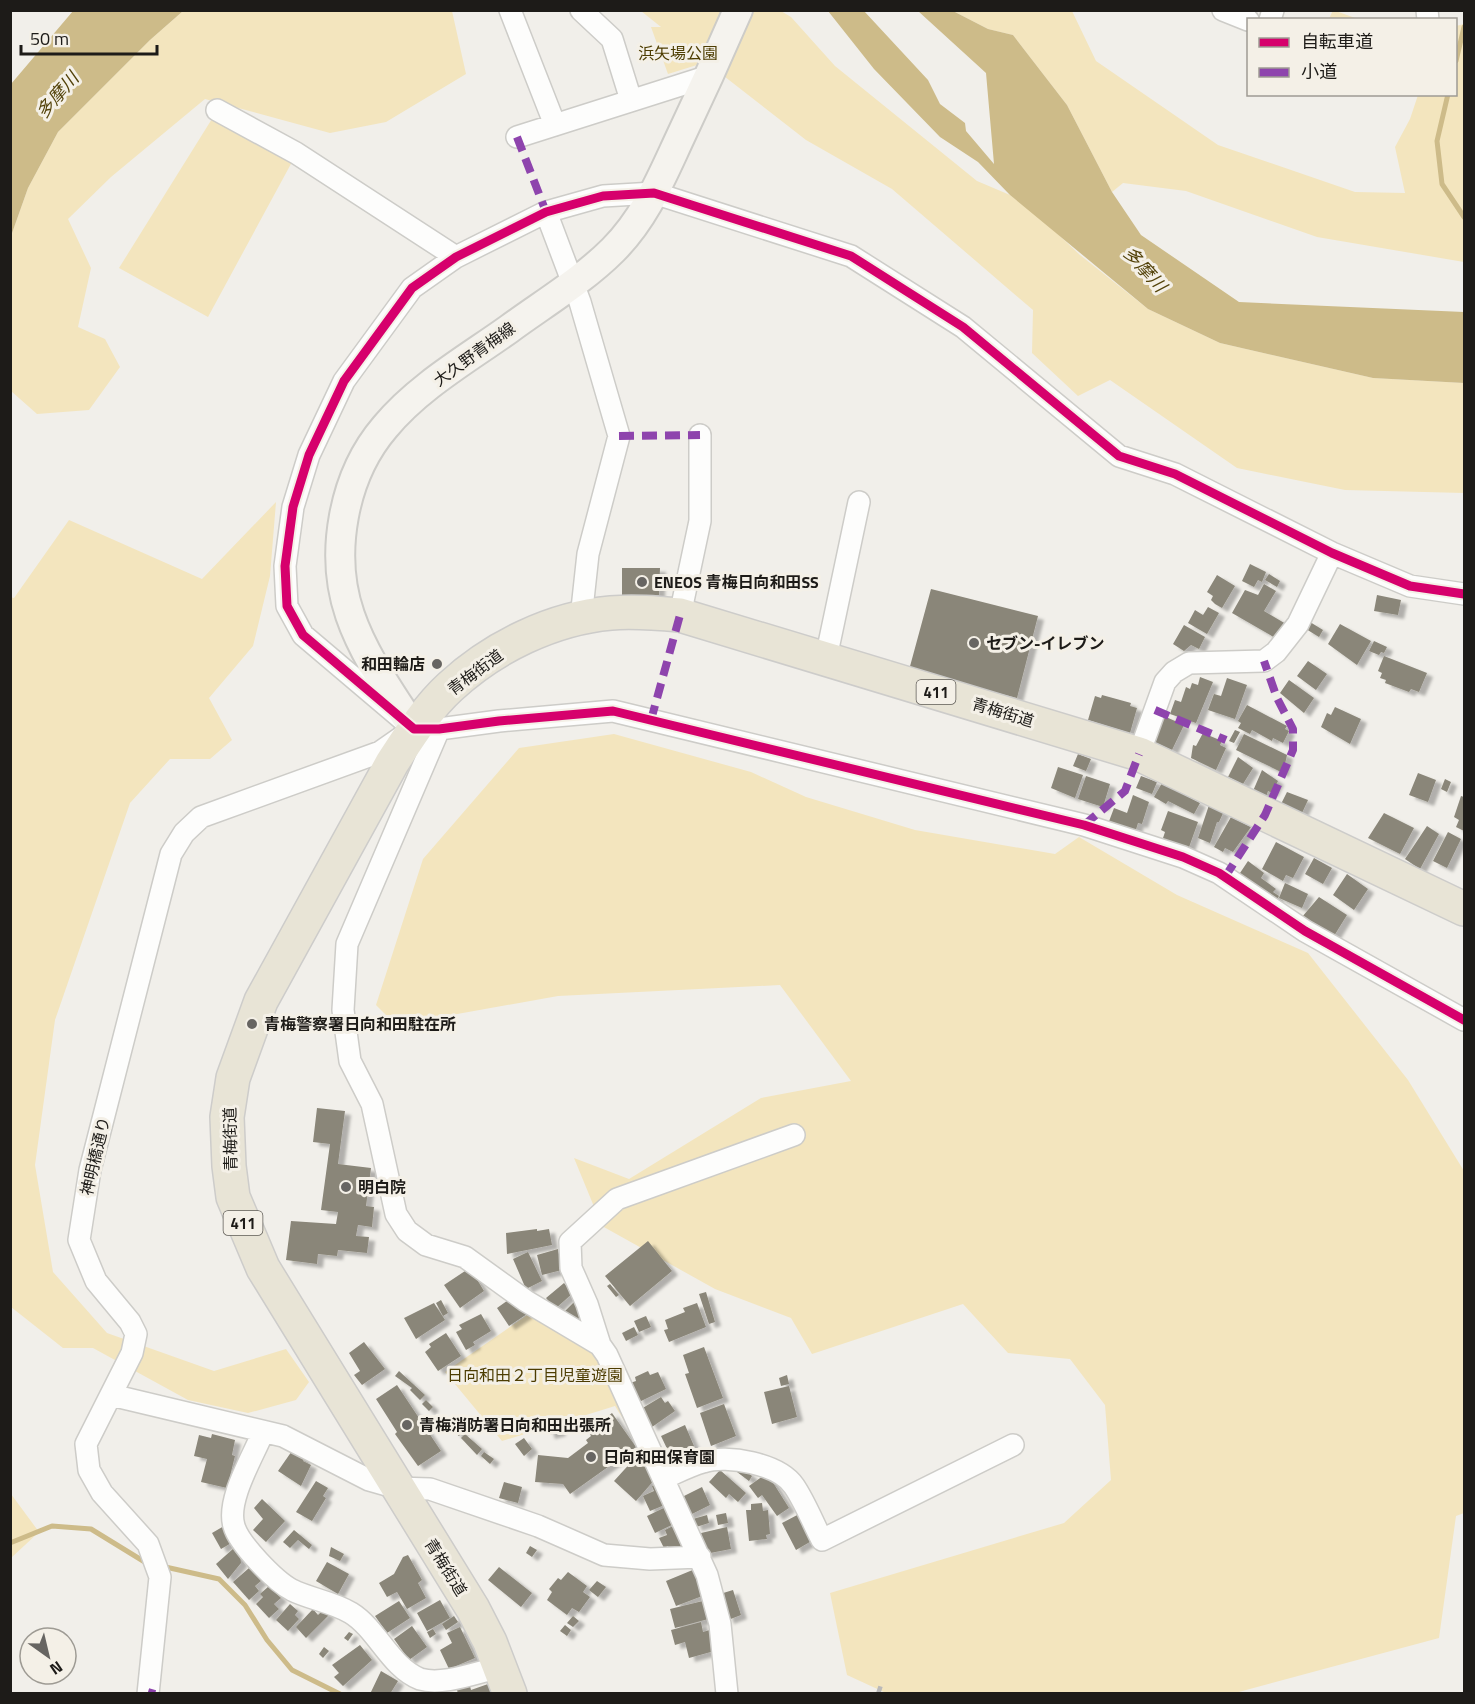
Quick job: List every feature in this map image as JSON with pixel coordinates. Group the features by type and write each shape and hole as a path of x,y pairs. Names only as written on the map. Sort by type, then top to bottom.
{"highway":[{"name":"青梅街道","path":"505,1680 473,1609 397,1488 251,1243 233,1197 227,1117 233,1078 261,1001 392,763 426,729 450,687 493,655 543,628 611,613 680,615 1139,754 1464,909"}],"main road":[{"name":"大久野青梅線","path":"426,729 367,652 350,614 342,571 341,528 351,488 365,457 384,427 422,391 573,282 612,251 638,221 654,193 738,10"}],"street":[{"path":"510,10 555,125"},
{"path":"581,10 612,39 632,100"},
{"path":"1223,10 1247,20"},
{"path":"517,137 632,100 712,68"},
{"path":"217,110 296,153 456,257"},
{"path":"1464,594 1410,586 1332,553 1175,474 1119,456 963,327 851,256 654,193 603,196 546,212 456,257 412,288 344,381 309,455 293,507 285,566 287,606 303,636 426,729 500,720 613,711 1084,825 1183,857 1219,873 1305,931 1464,1020"},
{"path":"546,212 573,282 619,436 588,554 581,618"},
{"path":"680,615 700,521 700,435"},
{"path":"826,658 859,502"},
{"path":"1139,754 1166,682 1174,672 1189,663 1264,661 1276,652 1298,624 1332,553"},
{"path":"426,729 347,944 343,1010 350,1060 372,1104 396,1214 407,1231 426,1245 465,1257 526,1301 600,1345"},
{"name":"神明橋通り","path":"148,1694 160,1577 148,1544 102,1493 89,1470 86,1444 132,1353 136,1334 130,1322 96,1281 79,1240 90,1170 171,854 184,833 201,817 380,752 426,729"},
{"path":"727,1694 720,1624 700,1557 620,1377 600,1345 587,1304 571,1268 570,1242 617,1199 794,1135"},
{"path":"111,1395 283,1436 369,1480 397,1488 430,1488 538,1526 604,1555 650,1559 700,1557"},
{"path":"263,1432 234,1499 232,1514 234,1527 252,1553 290,1589 350,1612 365,1624 407,1671 418,1678 432,1682 505,1680"},
{"path":"664,1478 711,1460 735,1460 771,1470 787,1478 794,1485 822,1540 1013,1445"}],"green space":[{"path":"1333,10 1355,18 1329,18"},
{"path":"183,11 452,11 466,74 386,122 330,133 205,99 111,177 68,219 91,268 78,327 105,339 120,367 89,410 37,414 11,391 11,236 28,188 58,132 150,40"},
{"name":"浜矢場公園","path":"641,11 781,11 791,17 835,66 977,181 1010,195 1042,219 1080,255 1148,309 1220,343 1373,378 1464,383 1464,493 1345,490 1237,468 1110,380 1078,396 1032,353 1033,310 892,189 806,140 702,59 697,65 668,74 651,27 661,27"},
{"path":"953,11 1072,11 1096,61 1218,145 1355,192 1405,193 1395,147 1410,119 1418,96 1457,96 1457,26 1464,24 1464,262 1317,237 1186,191 1123,183 1112,192 1067,105 1013,35 988,29"},
{"path":"215,114 292,162 208,317 119,268"},
{"path":"276,502 270,576 253,646 209,698 232,740 210,759 170,759 130,803 55,1020 35,1165 53,1272 107,1333 214,1371 286,1349 309,1382 296,1400 248,1413 188,1400 93,1348 63,1348 11,1307 10,597 14,598 69,520 202,579"},
{"path":"614,734 751,772 806,797 915,830 1055,854 1079,837 1177,895 1308,953 1408,1080 1464,1171 1464,1513 1456,1516 1439,1638 1235,1693 886,1693 847,1675 830,1593 1064,1523 1111,1480 1105,1405 1070,1359 1008,1353 963,1304 812,1354 791,1318 715,1289 602,1226 574,1158 629,1179 761,1098 851,1081 780,985 558,996 396,1025 376,1005 423,859 519,748"},
{"name":"日向和田２丁目児童遊園","path":"533,1311 593,1346 638,1443 615,1406 502,1441 445,1372"},
{"path":"10,1495 39,1532 11,1558"}],"water":[{"name":"多摩川","path":"73,11 183,11 150,40 58,132 28,188 11,236 11,84"},
{"name":"多摩川","path":"828,11 864,11 928,80 940,104 965,123 966,131 994,164 986,73 918,11 953,11 988,29 1013,35 1067,105 1112,192 1141,235 1239,302 1464,312 1464,383 1373,378 1220,343 1148,309 1010,195 978,162 940,137 874,69"}],"building":[{"path":"1250,564 1266,572 1262,582 1258,580 1254,587 1242,581"},
{"path":"622,568 660,568 659,595 622,597"},
{"path":"1269,574 1280,581 1277,587 1265,580"},
{"path":"1217,575 1235,586 1222,608 1211,600 1213,596 1207,592"},
{"path":"1264,584 1276,591 1264,611 1286,624 1277,639 1232,613 1245,590 1258,595"},
{"name":"セブン-イレブン","path":"931,589 1038,616 1017,698 909,670"},
{"path":"1377,595 1401,600 1398,615 1374,611"},
{"path":"1208,607 1219,613 1207,634 1188,623 1195,610 1203,615"},
{"path":"1310,622 1323,630 1319,637 1306,629"},
{"path":"1340,624 1371,641 1357,665 1328,644"},
{"path":"1184,625 1205,637 1199,649 1191,645 1184,651 1173,644"},
{"path":"1374,641 1387,647 1384,653 1381,652 1379,655 1369,651"},
{"path":"1384,656 1427,673 1419,692 1411,689 1409,692 1385,683 1386,680 1380,678 1382,673 1378,671"},
{"path":"1308,661 1327,674 1316,690 1297,676"},
{"path":"1200,677 1213,682 1196,723 1170,714 1175,700 1181,702 1186,687 1190,689 1192,683 1198,685"},
{"path":"1227,678 1247,685 1235,719 1208,710 1214,694 1221,696"},
{"path":"1289,680 1314,698 1304,713 1280,693"},
{"path":"1102,695 1131,703 1130,706 1137,708 1130,733 1088,720 1095,696 1101,698"},
{"path":"1247,705 1287,726 1285,729 1289,731 1283,743 1273,738 1272,741 1252,730 1250,734 1238,728 1241,723 1238,721"},
{"path":"1335,707 1361,719 1350,744 1321,727 1327,713 1331,715"},
{"path":"1166,717 1184,725 1172,750 1154,742 1162,718"},
{"path":"1235,730 1240,732 1234,743 1229,741"},
{"path":"1203,733 1222,741 1220,745 1226,748 1216,770 1191,758 1193,745 1196,746"},
{"path":"1244,734 1287,755 1283,773 1236,750"},
{"path":"1078,754 1091,759 1086,771 1073,766"},
{"path":"1238,757 1253,768 1243,784 1228,777"},
{"path":"1058,767 1083,775 1075,798 1051,788"},
{"path":"1262,770 1278,781 1272,793 1268,791 1266,797 1253,791"},
{"path":"1418,773 1436,780 1428,802 1409,795"},
{"path":"1086,776 1110,784 1103,807 1078,799"},
{"path":"1141,776 1157,782 1152,794 1136,788"},
{"path":"1445,779 1451,782 1447,792 1441,789"},
{"path":"1162,783 1200,803 1194,814 1154,797"},
{"path":"1287,792 1308,800 1302,813 1281,804"},
{"path":"1133,795 1149,802 1142,824 1138,823 1134,836 1108,824 1114,808 1127,813"},
{"path":"1461,796 1464,797 1464,831 1456,827 1459,820 1454,817"},
{"path":"1209,805 1224,811 1217,822 1210,843 1198,838"},
{"path":"1168,811 1198,822 1188,850 1162,841 1165,832 1161,830"},
{"path":"1384,813 1414,828 1400,854 1368,838"},
{"path":"1231,817 1251,827 1233,852 1225,848 1223,852 1214,847"},
{"path":"1427,826 1439,834 1420,869 1405,859"},
{"path":"1448,832 1461,839 1447,868 1433,861"},
{"path":"1276,842 1304,857 1293,878 1286,875 1283,881 1262,869"},
{"path":"1314,858 1332,868 1323,884 1305,874"},
{"path":"1248,861 1264,873 1261,878 1276,889 1273,892 1279,896 1274,903 1238,876"},
{"path":"1347,874 1368,889 1354,910 1333,895"},
{"path":"1285,883 1308,894 1302,908 1279,898"},
{"path":"1319,897 1347,915 1334,936 1302,917"},
{"name":"明白院","path":"317,1108 345,1111 338,1164 371,1168 366,1206 374,1207 372,1227 358,1225 356,1236 369,1237 367,1253 338,1250 337,1256 318,1254 317,1264 286,1260 291,1221 336,1224 338,1212 321,1210 330,1144 313,1142"},
{"path":"537,1229 537,1231 549,1229 552,1245 507,1254 506,1233"},
{"path":"648,1241 672,1271 630,1306 605,1276"},
{"path":"558,1249 562,1270 542,1275 537,1255"},
{"path":"528,1252 542,1281 526,1289 513,1259"},
{"path":"465,1271 473,1273 484,1291 460,1308 444,1285"},
{"path":"564,1283 573,1293 555,1309 546,1298"},
{"path":"610,1284 619,1295 616,1297 607,1286"},
{"path":"706,1292 715,1322 709,1324 699,1294"},
{"path":"511,1298 527,1314 509,1326 497,1308"},
{"path":"441,1300 448,1313 443,1316 436,1303"},
{"path":"575,1301 584,1327 564,1312"},
{"path":"434,1303 445,1320 416,1339 404,1318"},
{"path":"697,1303 706,1327 669,1342 664,1330 668,1329 665,1320 685,1312 683,1308"},
{"path":"481,1314 491,1331 473,1342 475,1345 466,1350 456,1332 462,1329 459,1325"},
{"path":"646,1316 651,1327 639,1332 634,1321"},
{"path":"634,1327 638,1335 626,1341 622,1333"},
{"path":"446,1333 461,1356 438,1371 425,1352 431,1347 429,1344"},
{"path":"364,1342 385,1369 362,1385 354,1375 360,1371 349,1353"},
{"path":"704,1347 723,1398 697,1408 685,1374 689,1373 683,1355"},
{"path":"399,1371 425,1395 420,1400 410,1390 412,1388 395,1376"},
{"path":"648,1371 650,1375 658,1372 666,1389 639,1402 630,1383 636,1381 635,1377"},
{"path":"787,1375 789,1384 781,1386 779,1378"},
{"path":"397,1385 441,1451 418,1466 395,1434 397,1432 376,1399"},
{"path":"789,1386 797,1417 772,1424 764,1392"},
{"path":"661,1397 665,1403 668,1401 675,1411 652,1427 641,1409"},
{"path":"426,1400 433,1407 429,1411 422,1404"},
{"path":"724,1404 736,1436 711,1446 700,1413"},
{"path":"612,1413 636,1447 570,1494 563,1484 535,1482 538,1455 568,1458 588,1443 586,1440 591,1436 588,1431"},
{"path":"685,1425 697,1453 679,1461 676,1454 674,1455 677,1461 667,1465 665,1460 671,1457 661,1436"},
{"path":"559,1426 560,1432 549,1435 547,1428"},
{"path":"457,1427 463,1431 459,1436 454,1432"},
{"path":"212,1434 235,1440 232,1455 235,1456 227,1488 201,1482 207,1459 194,1456 199,1435 211,1438"},
{"path":"465,1434 482,1449 477,1455 461,1438"},
{"path":"524,1438 532,1449 524,1456 515,1444"},
{"path":"294,1448 306,1455 303,1461 311,1465 301,1486 278,1471"},
{"path":"484,1452 494,1459 490,1464 481,1456"},
{"path":"640,1458 651,1467 656,1478 636,1501 614,1481 634,1459 637,1462"},
{"path":"741,1467 752,1476 749,1481 737,1472"},
{"path":"720,1470 746,1493 738,1502 729,1494 726,1498 709,1482"},
{"path":"767,1473 789,1508 777,1516 762,1495 758,1498 749,1486"},
{"path":"316,1481 328,1488 323,1496 326,1498 312,1521 296,1512"},
{"path":"504,1482 522,1487 518,1503 499,1498"},
{"path":"658,1483 667,1504 650,1511 643,1496 654,1491 652,1486"},
{"path":"702,1487 710,1505 688,1516 680,1498"},
{"path":"262,1499 285,1521 266,1542 253,1530 263,1519 254,1508"},
{"path":"762,1503 763,1511 768,1510 770,1534 766,1535 767,1539 749,1541 746,1510 751,1510 751,1504"},
{"path":"668,1506 676,1523 655,1533 647,1516"},
{"path":"726,1513 728,1523 718,1525 716,1515"},
{"path":"801,1513 815,1539 796,1550 782,1523"},
{"path":"707,1515 709,1523 696,1527 693,1519"},
{"path":"677,1524 687,1548 671,1552 668,1546 664,1548 659,1538 667,1535 665,1530"},
{"path":"224,1526 233,1542 221,1549 212,1533"},
{"path":"727,1527 731,1549 705,1554 701,1533"},
{"path":"294,1530 312,1545 309,1549 298,1540 290,1548 283,1542"},
{"path":"530,1546 537,1550 532,1557 526,1553"},
{"path":"331,1547 344,1554 340,1561 329,1556"},
{"path":"234,1548 240,1555 241,1563 228,1579 216,1564"},
{"path":"408,1555 422,1580 418,1583 426,1598 407,1609 397,1592 387,1597 379,1583 394,1574 403,1557"},
{"path":"327,1562 349,1574 338,1594 316,1581"},
{"path":"499,1567 532,1593 521,1607 488,1580"},
{"path":"249,1568 261,1581 255,1586 259,1591 249,1600 233,1582"},
{"path":"695,1569 705,1595 676,1606 666,1581"},
{"path":"568,1572 587,1586 583,1592 590,1597 579,1612 572,1608 567,1615 547,1600 552,1592 549,1589 558,1578 561,1580"},
{"path":"597,1581 606,1587 598,1597 589,1590"},
{"path":"269,1586 281,1598 274,1604 279,1609 269,1618 256,1604 263,1597 260,1594"},
{"path":"733,1590 741,1615 728,1620 720,1594"},
{"path":"440,1600 450,1618 427,1631 417,1613"},
{"path":"707,1600 712,1618 675,1628 670,1609"},
{"path":"399,1601 410,1618 387,1633 375,1616"},
{"path":"290,1604 298,1611 295,1615 299,1619 288,1631 276,1620"},
{"path":"313,1609 318,1615 323,1610 329,1615 306,1638 296,1627"},
{"path":"454,1616 458,1622 446,1630 442,1624"},
{"path":"573,1616 579,1621 573,1627 567,1623"},
{"path":"701,1622 703,1632 713,1629 718,1650 689,1658 685,1642 675,1645 671,1630"},
{"path":"565,1625 571,1630 567,1636 560,1631"},
{"path":"412,1626 427,1647 409,1660 394,1639"},
{"path":"460,1627 475,1658 449,1669 440,1650 452,1643 447,1633"},
{"path":"433,1629 436,1634 430,1638 427,1632"},
{"path":"349,1632 353,1634 348,1641 344,1638"},
{"path":"360,1645 372,1660 343,1686 334,1677 339,1673 332,1665"},
{"path":"324,1647 329,1651 323,1658 319,1654"},
{"path":"381,1671 398,1681 390,1694 370,1694"},
{"path":"488,1684 491,1694 458,1694 457,1690 470,1686 471,1690"}],"waterway":[{"path":"1457,57 1464,27"},
{"path":"1448,96 1437,141 1442,184 1464,217"},
{"path":"10,1543 52,1526 91,1529 148,1564"},
{"path":"161,1566 219,1579 245,1605 267,1640 292,1670 340,1694"}],"railway":[{"path":"878,1694 881,1685"}],"marked path":[{"path":"517,137 546,212"},
{"path":"619,436 700,435"},
{"path":"651,720 680,615"},
{"path":"1225,877 1265,815 1293,750 1293,729 1277,698 1264,661"},
{"path":"1155,710 1226,740"},
{"path":"1084,825 1125,791 1139,754"},
{"path":"148,1692 155,1694"}],"cycle path":[{"path":"1464,594 1410,586 1332,553 1175,474 1119,456 963,327 851,256 654,193 603,196 546,212 456,257 412,288 344,381 309,455 293,507 285,566 287,606 303,635 414,729 439,729 613,711 1084,825 1183,857 1219,873 1305,931 1464,1020"}],"place":[{"name":"ENEOS 青梅日向和田SS","path":"642,582"},
{"name":"セブン-イレブン","path":"974,643"},
{"name":"和田輪店","path":"437,664"},
{"name":"青梅警察署日向和田駐在所","path":"252,1024"},
{"name":"明白院","path":"346,1187"},
{"name":"青梅消防署日向和田出張所","path":"407,1425"},
{"name":"日向和田保育園","path":"591,1457"}]}
